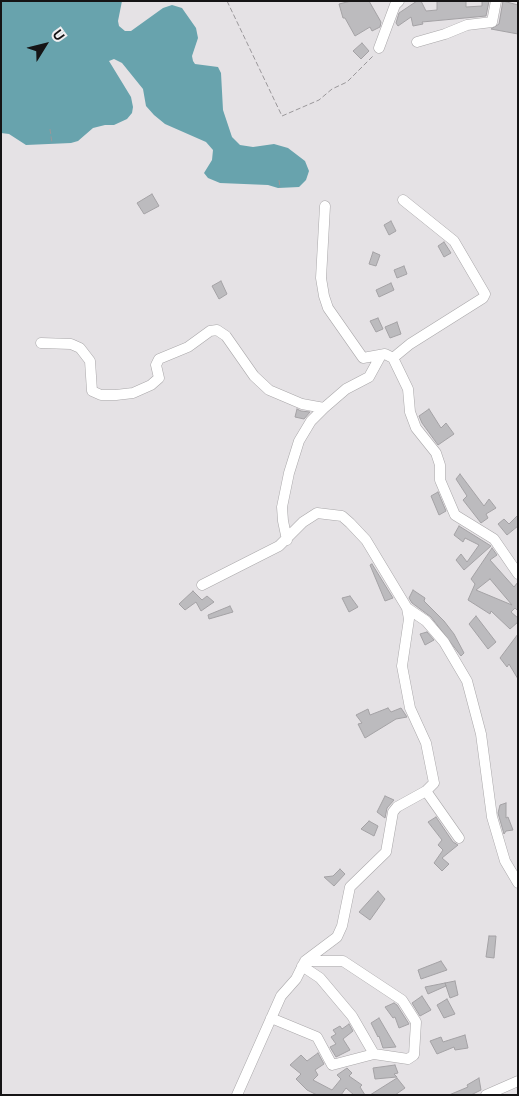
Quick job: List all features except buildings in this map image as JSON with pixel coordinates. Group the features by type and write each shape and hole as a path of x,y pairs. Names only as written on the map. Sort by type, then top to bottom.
{"street":[{"path":"379,48 395,5 399,1"},
{"path":"417,42 467,25 492,22 496,1"},
{"path":"394,358 410,344 478,301 484,294 454,241 403,200"},
{"path":"325,206 321,278 326,302 363,358 385,354 394,358 406,383 410,412 416,428 436,453 440,465 440,480 454,515 494,539 518,574"},
{"path":"41,343 71,344 80,348 90,361 92,391 101,395 116,395 133,393 151,385 159,378 156,365 159,359 188,347 210,331 217,330 226,336 254,376 269,390 290,400 324,408"},
{"path":"287,540 282,507 293,456 304,430 324,408 346,389 369,377 381,355"},
{"path":"202,586 287,540 303,522 317,513 342,516 366,540 408,608 426,621 444,642 467,681 481,734 492,817 505,861 518,883"},
{"path":"237,1095 281,996 296,979 304,964 333,941 340,932 350,887 386,852 392,812 397,807 426,791 434,782 426,742 410,708 402,666 409,619 408,608"},
{"path":"426,791 459,838"},
{"path":"272,1018 317,1037 332,1065 374,1054 408,1059 414,1055 416,1022 402,1000 343,961 304,964"},
{"path":"304,964 320,978 352,1016 374,1054"},
{"path":"486,1095 518,1081"}],"path":[{"path":"227,1 282,116 318,100 332,89 347,82 370,60 379,48"},
{"path":"50,129 52,144"},
{"path":"278,180 280,188"}],"water":[{"path":"1,1 122,1 118,21 119,26 125,31 131,31 163,8 172,5 182,8 196,28 198,38 192,56 193,61 195,64 218,67 221,73 223,110 232,137 240,145 253,147 274,144 288,148 305,161 309,171 306,180 299,187 278,188 268,185 220,183 208,178 204,173 212,160 213,150 206,142 165,124 154,115 146,106 143,89 122,63 114,59 109,61 131,97 132,113 127,119 114,125 93,128 78,141 71,143 26,145 9,134 1,133"}]}
